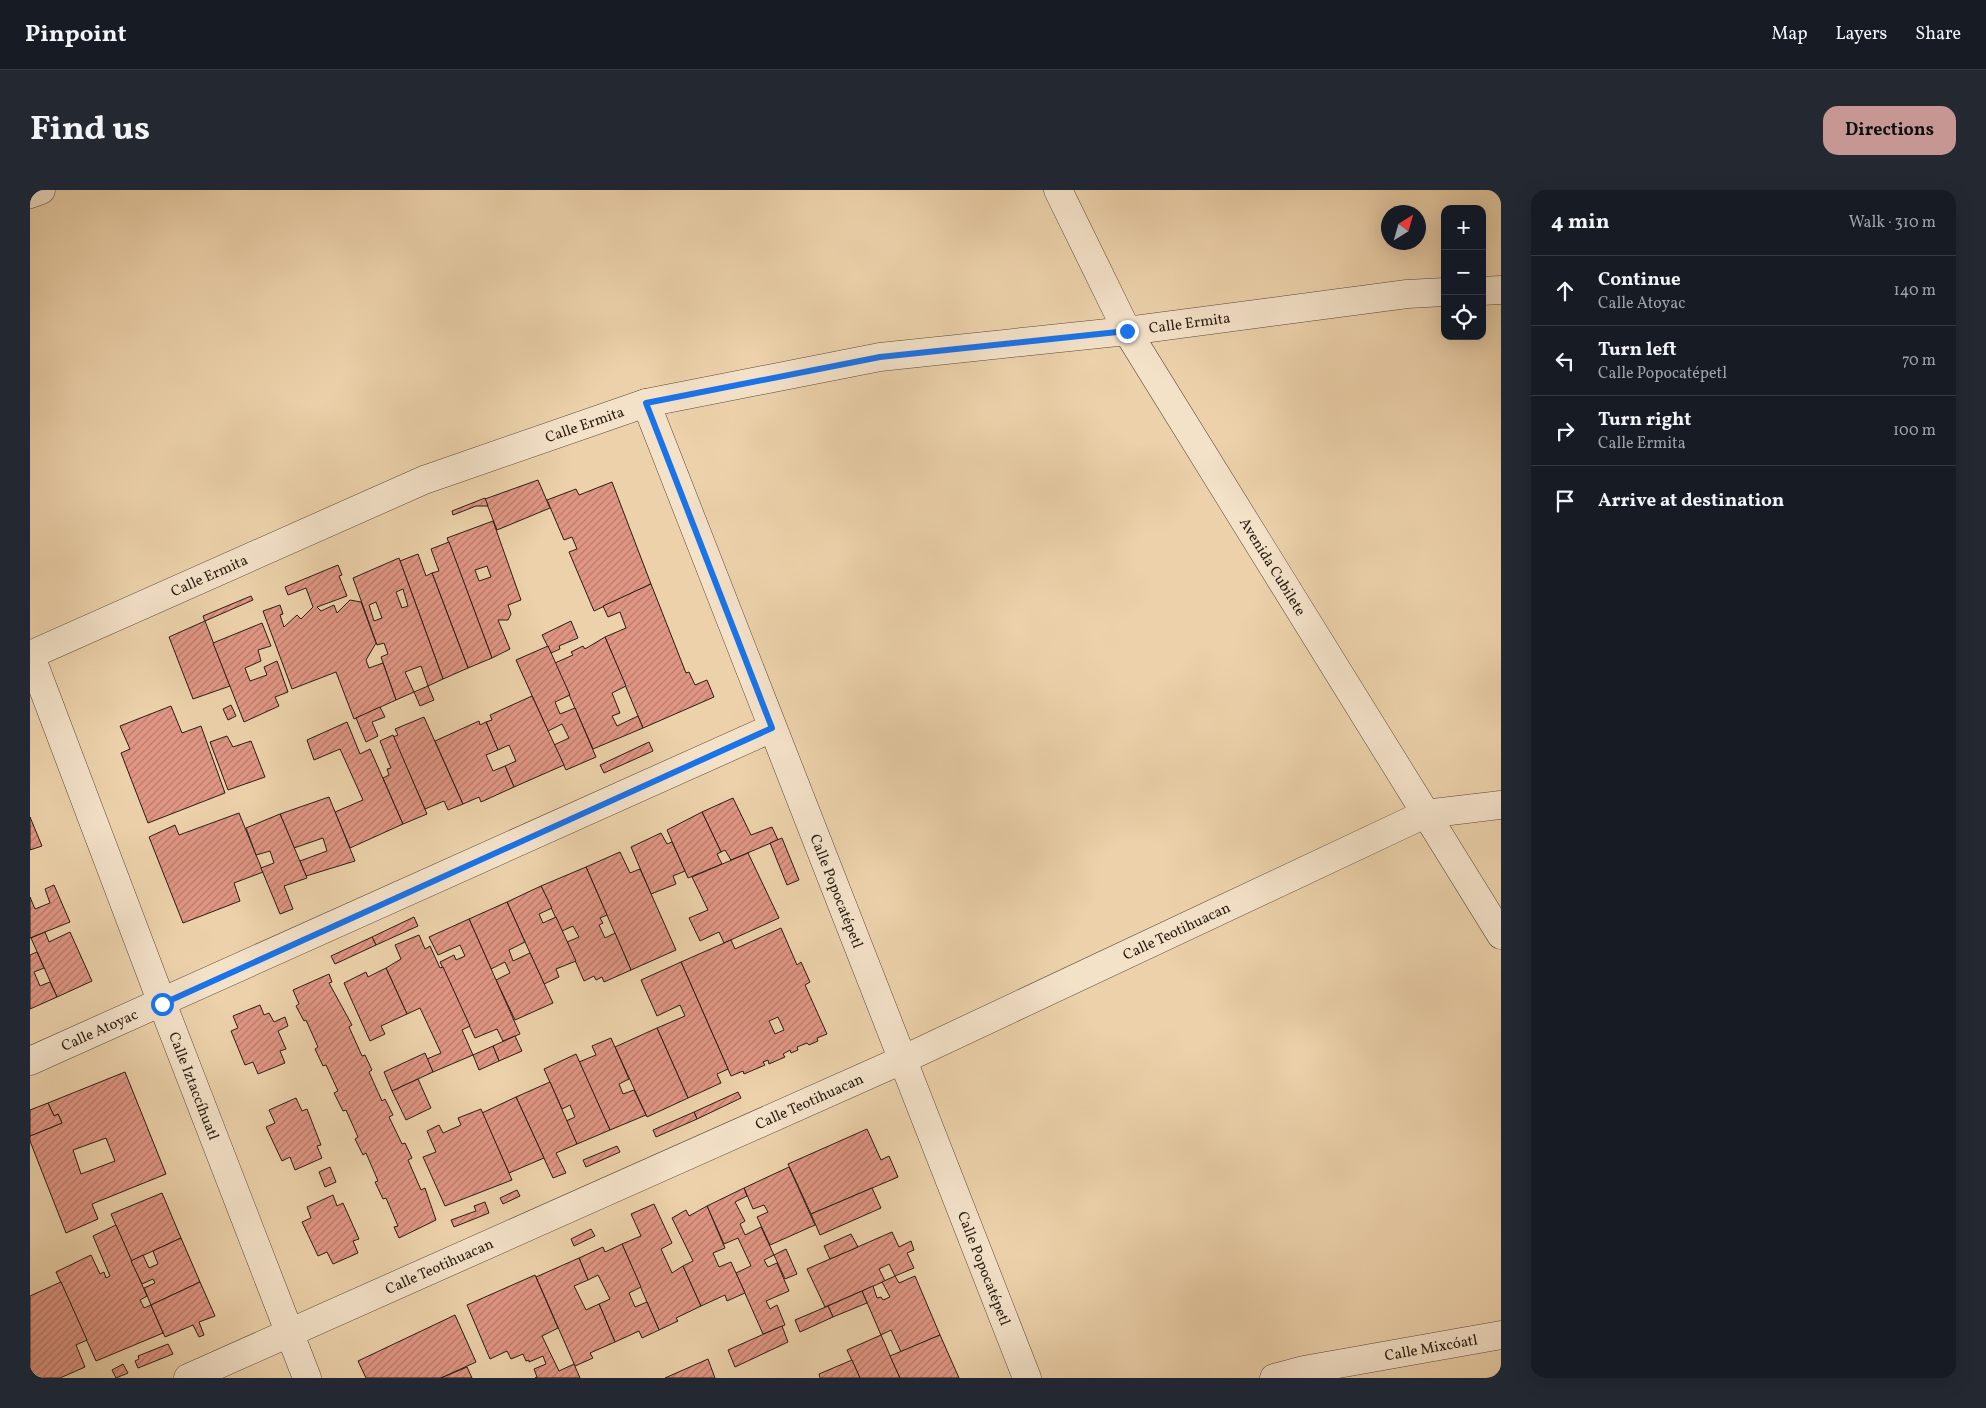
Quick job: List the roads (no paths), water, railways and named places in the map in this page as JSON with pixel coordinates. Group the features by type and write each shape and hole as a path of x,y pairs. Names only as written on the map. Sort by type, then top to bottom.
{"street":[{"path":"30,194 41,190"},
{"name":"Avenida Cubilete","path":"1058,190 1127,331 1501,935"},
{"path":"1486,291 1501,290"},
{"name":"Calle Ermita","path":"30,655 424,480 646,403 880,357 1127,331 1407,294 1441,292"},
{"name":"Calle Popocatépetl","path":"646,403 1027,1378"},
{"name":"Calle Iztaccíhuatl","path":"30,655 162,1004 307,1378"},
{"name":"Calle Atoyac","path":"30,1061 162,1004 772,728"},
{"name":"Calle Teotihuacan","path":"188,1378 902,1060 1425,814 1501,805"},
{"name":"Calle Mixcóatl","path":"1275,1378 1304,1370 1501,1335"}]}
